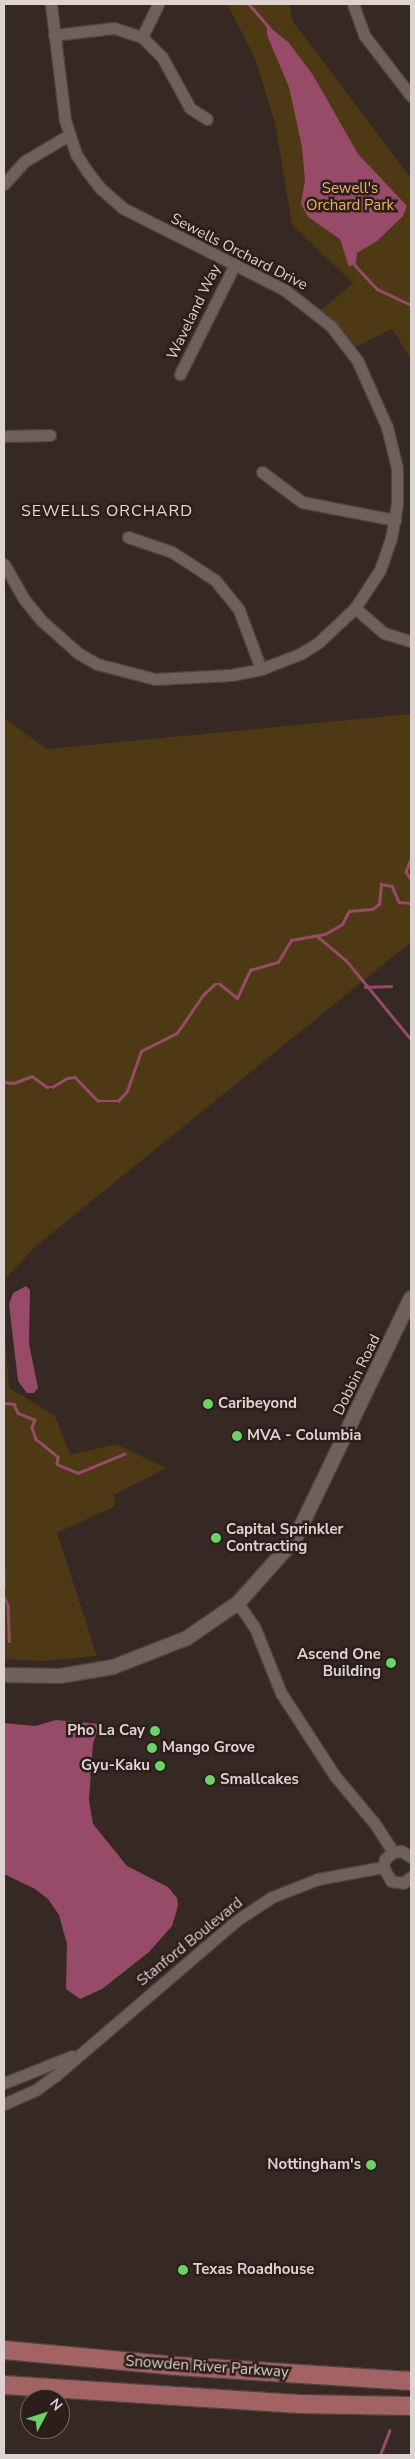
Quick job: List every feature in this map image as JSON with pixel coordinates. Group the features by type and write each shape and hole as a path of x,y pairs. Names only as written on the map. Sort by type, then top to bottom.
{"main road":[{"name":"Snowden River Parkway","path":"4,2350 307,2375 411,2381"},
{"path":"307,2375 411,2370"},
{"name":"Snowden River Parkway","path":"4,2385 299,2404 411,2406"},
{"path":"299,2404 411,2415"}],"street":[{"name":"Sewells Orchard Drive","path":"4,564 24,599 42,621 72,648 97,664 155,679 192,678 261,669 300,654 319,642 355,608 380,570 395,520 398,488 392,445 357,360 345,342 318,313 291,294 123,208 101,189 87,172 69,135 51,4"},
{"path":"142,37 158,4"},
{"path":"353,4 364,35 411,96"},
{"path":"54,35 114,28 142,37 162,57 190,108 207,119"},
{"path":"4,184 25,161 69,135"},
{"name":"Waveland Way","path":"180,374 235,264"},
{"path":"4,436 50,435"},
{"path":"262,472 302,502 395,520"},
{"path":"128,537 172,552 214,580 239,610 261,669"},
{"path":"355,608 384,633 411,641"},
{"name":"Dobbin Road","path":"4,1675 60,1676 113,1667 187,1638 238,1603 295,1539 320,1492 411,1298"},
{"path":"238,1603 255,1628 281,1694 335,1776 375,1824 393,1852"},
{"path":"411,1857 401,1851 393,1852 385,1859 383,1867 386,1877 397,1884 411,1877"},
{"name":"Stanford Boulevard","path":"4,2104 38,2089 237,1920 266,1901 318,1879 383,1867"},
{"name":"Stanford Boulevard","path":"4,2083 87,2048"}],"green space":[{"name":"Sewell's Orchard Park","path":"227,4 289,4 293,22 411,178 411,359 392,329 350,350 318,313 353,283 292,225 275,123 255,58"},
{"path":"411,714 411,942 36,1246 4,1280 4,718 47,749"},
{"path":"4,1323 9,1388 55,1416 70,1455 116,1444 166,1468 114,1495 115,1506 57,1533 97,1656 44,1661 4,1659"}],"shaded area":[{"path":"267,25 289,43 313,75 358,154 407,206 403,216 377,241 357,253 356,263 349,267 340,239 308,217 301,204 305,180 302,147 289,87 267,35"},
{"path":"26,1286 30,1290 29,1344 38,1388 34,1393 27,1393 18,1381 9,1304 13,1293"},
{"path":"56,1720 100,1724 93,1743 89,1800 93,1824 127,1866 168,1887 177,1898 178,1906 172,1926 149,1952 102,1989 80,1999 66,1989 67,1944 59,1915 48,1899 35,1889 4,1874 4,1723 35,1726"}],"waterway":[{"path":"249,4 269,27"},
{"path":"353,263 377,289 411,305"},
{"path":"411,859 406,872 411,879"},
{"path":"4,1082 14,1083 32,1076 47,1087 52,1087 67,1078 75,1077 98,1101 118,1101 127,1091 141,1051 177,1033 203,995 215,984 220,984 237,998 250,970 278,962 291,940 325,934 342,924 349,911 372,909 379,904 381,884 392,886 399,902 411,903"},
{"path":"317,936 346,960 411,1039"},
{"path":"365,987 391,986"},
{"path":"4,1403 14,1404 18,1413 35,1420 32,1427 36,1439 58,1457 57,1464 61,1466 78,1473 124,1454"},
{"path":"4,1569 4,1587"},
{"path":"4,1597 8,1605 9,1641"},
{"path":"380,2455 389,2431"}],"place":[{"name":"Caribeyond","path":"208,1404"},
{"name":"MVA - Columbia","path":"237,1436"},
{"name":"Capital Sprinkler Contracting","path":"216,1538"},
{"name":"Ascend One Building","path":"391,1663"},
{"name":"Pho La Cay","path":"155,1731"},
{"name":"Mango Grove","path":"152,1748"},
{"name":"Gyu-Kaku","path":"160,1766"},
{"name":"Smallcakes","path":"210,1780"},
{"name":"Nottingham's","path":"371,2165"},
{"name":"Texas Roadhouse","path":"183,2270"}],"district":[{"name":"SEWELLS ORCHARD","path":"107,511"}]}
